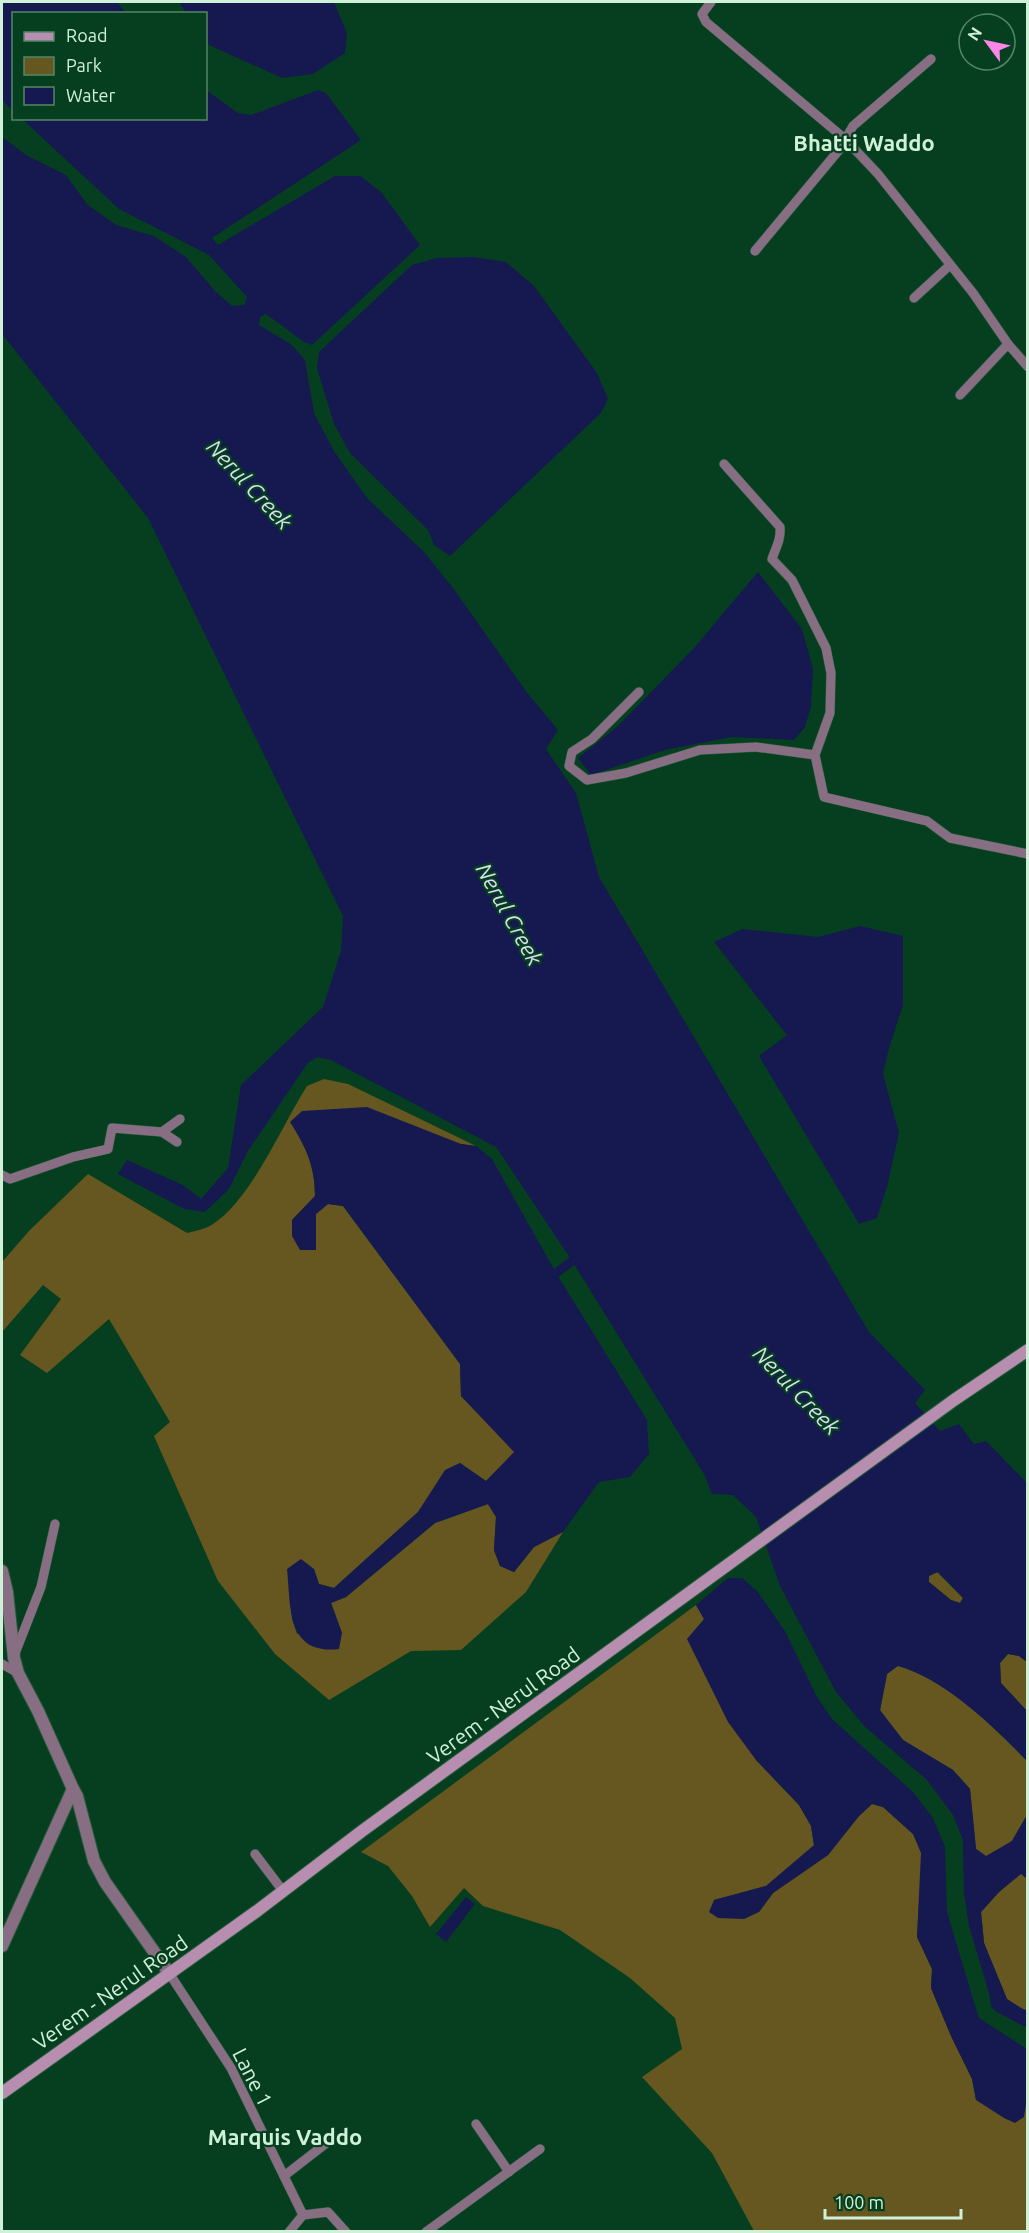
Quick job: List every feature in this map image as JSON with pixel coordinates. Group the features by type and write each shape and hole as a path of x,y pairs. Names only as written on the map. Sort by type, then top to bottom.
{"main road":[{"name":"Verem - Nerul Road","path":"2,2093 283,1891 954,1400 1028,1350"}],"street":[{"path":"711,2 702,14 706,22 845,139 878,174 973,293 1008,345 1028,368"},
{"path":"755,251 839,150 853,126 931,59"},
{"path":"914,298 950,265"},
{"path":"960,395 1008,345"},
{"path":"724,464 780,527 781,539 772,559 792,580 826,648 831,673 830,713 815,755 824,797 927,821 950,838 1028,854"},
{"path":"639,692 592,740 572,752 569,766 583,778 597,779 626,773 700,750 756,747 815,755"},
{"path":"162,1132 180,1119"},
{"path":"2,1175 10,1179 73,1157 108,1149 112,1128 162,1132 177,1142"},
{"path":"14,1658 41,1587 55,1524"},
{"path":"2,1571 18,1673 77,1796 94,1861 105,1882 170,1973"},
{"path":"2,1664 18,1673"},
{"path":"2,1946 73,1789"},
{"path":"255,1854 283,1891"},
{"name":"Lane 1","path":"170,1973 231,2068 303,2215"},
{"path":"476,2124 508,2172"},
{"path":"284,2176 333,2138"},
{"path":"427,2231 540,2149"},
{"path":"289,2232 303,2215 328,2212 346,2232"}],"green space":[{"path":"324,1079 348,1084 476,1146 291,1122 309,1158 315,1196 292,1220 316,1214 328,1204 343,1206 460,1364 461,1396 515,1452 486,1481 460,1463 446,1470 418,1512 334,1588 319,1584 314,1569 288,1569 292,1619 297,1634 342,1633 331,1603 346,1597 435,1523 488,1504 496,1517 494,1550 500,1566 514,1572 534,1547 563,1532 526,1592 461,1650 411,1651 329,1700 275,1654 218,1581 154,1436 170,1422 109,1319 47,1373 20,1355 61,1299 43,1285 2,1332 2,1262 29,1231 88,1174 187,1233 207,1227 227,1212 253,1180 307,1086"},
{"path":"937,1572 963,1598 960,1603 951,1600 929,1582 929,1576"},
{"path":"696,1605 704,1619 756,1760 799,1805 811,1826 814,1846 766,1886 714,1900 759,1912 773,1893 828,1855 859,1816 872,1804 883,1807 913,1834 922,1853 917,1937 932,1969 931,1988 972,2079 976,2100 1027,2098 1027,2231 754,2231 712,2153 642,2077 682,2049 675,2018 630,1978 560,1930 483,1906 464,1888 430,1927 412,1896 388,1866 361,1852"},
{"path":"1008,1654 1019,1656 1027,1662 1027,1711 1001,1683 1000,1663"},
{"path":"898,1665 916,1672 951,1692 999,1733 1027,1761 1027,1815 1012,1841 987,1857 976,1849 970,1789 953,1770 903,1740 880,1711 887,1674"},
{"path":"1021,1873 1027,1879 1027,2010 1023,2010 1007,1999 984,1943 981,1912"}],"water":[{"path":"2,2 117,2 125,12 12,12 12,110 2,100"},
{"path":"179,2 334,2 347,33 345,53 313,74 282,78 209,45 207,42 207,12 185,12"},
{"name":"Nerul Creek","path":"318,90 326,93 361,140 212,238 218,245 335,176 360,176 381,192 420,245 312,345 304,342 266,314 260,317 259,325 292,345 305,360 314,413 334,451 367,498 424,552 453,588 528,694 558,730 546,749 576,793 599,877 869,1332 925,1390 915,1403 940,1431 959,1424 974,1444 986,1441 1027,1483 1027,1662 1019,1656 1008,1654 1000,1663 1001,1683 1027,1711 1027,1761 999,1733 951,1693 916,1673 898,1666 887,1674 880,1710 903,1740 953,1770 970,1789 976,1849 986,1856 1012,1841 1027,1815 1027,1879 1021,1874 999,1892 981,1912 984,1943 1007,1999 1027,2010 1027,2028 995,2011 991,2006 969,1926 964,1893 963,1840 953,1815 926,1779 865,1727 836,1692 780,1586 756,1517 733,1495 712,1494 704,1474 572,1261 496,1147 331,1060 317,1057 307,1064 248,1151 229,1189 205,1212 184,1209 118,1174 127,1160 183,1185 201,1199 228,1168 241,1085 323,1007 341,951 343,916 148,518 2,334 2,137 26,155 66,175 87,204 116,225 154,236 186,257 215,291 232,306 244,305 247,297 209,255 119,209 23,120 207,120 207,91 238,113 251,115","holes":["938,1572 963,1598 960,1603 951,1600 929,1582 929,1576"]},
{"path":"474,257 506,262 534,286 597,373 608,399 601,413 450,556 434,545 428,530 350,453 334,424 317,368 319,352 412,265 437,258"},
{"path":"758,572 802,629 813,669 811,707 805,727 794,740 731,737 665,750 591,775 578,758 617,727 694,648"},
{"path":"860,926 903,936 903,1005 883,1074 899,1133 887,1187 877,1218 859,1224 759,1056 787,1035 714,942 742,929 818,937"},
{"path":"367,1107 461,1144 476,1146 492,1159 556,1273 647,1420 649,1454 630,1477 599,1482 563,1532 534,1547 514,1572 500,1566 494,1550 496,1517 488,1504 435,1523 346,1597 331,1603 342,1633 339,1649 322,1649 309,1644 300,1636 295,1625 291,1613 287,1569 301,1559 314,1569 319,1584 334,1588 418,1512 445,1470 460,1463 486,1481 514,1452 461,1396 460,1364 343,1206 328,1204 316,1214 316,1250 300,1250 292,1236 292,1220 315,1196 308,1157 290,1122 302,1111"},
{"path":"728,1578 742,1578 757,1591 785,1631 817,1697 832,1719 913,1792 933,1818 945,1847 947,1912 979,2018 1027,2049 1027,2098 1024,2117 1015,2123 976,2100 972,2079 931,1988 932,1969 917,1937 921,1853 913,1834 883,1807 872,1804 859,1816 828,1855 773,1893 759,1912 744,1919 718,1918 709,1912 714,1900 766,1886 814,1845 811,1826 799,1805 756,1760 728,1722 687,1639 704,1619 696,1605"},
{"path":"466,1897 475,1904 446,1942 436,1934"}],"waterway":[{"path":"556,1273 572,1261"}],"district":[{"name":"Bhatti Waddo","path":"864,142"},
{"name":"Marquis Vaddo","path":"285,2136"}]}
